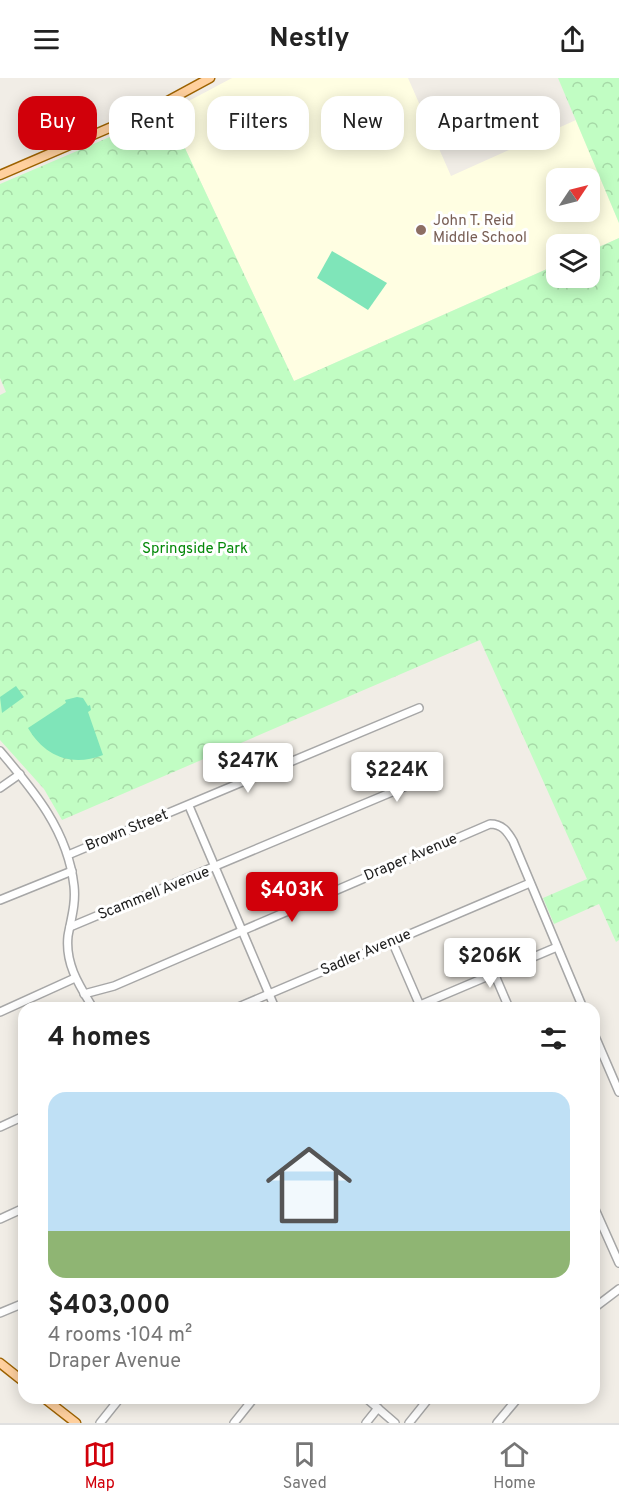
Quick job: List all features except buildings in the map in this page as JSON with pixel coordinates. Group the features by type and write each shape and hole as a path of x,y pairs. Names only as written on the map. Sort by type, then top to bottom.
{"main road":[{"path":"0,175 151,110 200,81 210,78"},
{"path":"0,1363 18,1377"},
{"path":"52,1404 76,1423"}],"street":[{"name":"Brown Street","path":"68,855 419,708"},
{"path":"0,751 43,802 68,855 72,871 75,908 67,951 75,978 89,1002"},
{"path":"0,788 20,774"},
{"name":"Scammell Avenue","path":"70,927 416,782"},
{"path":"189,806 272,1002"},
{"name":"Draper Avenue","path":"84,994 114,986 490,824 497,824 505,830 517,850 530,883"},
{"path":"0,900 72,871"},
{"path":"530,883 580,1002"},
{"name":"Sadler Avenue","path":"250,1002 530,883"},
{"path":"392,941 416,1002"},
{"path":"429,1002 556,947"},
{"path":"494,973 506,1002"},
{"path":"26,1002 51,992 75,978"},
{"path":"0,1012 18,1005"},
{"path":"600,1048 619,1092"},
{"path":"0,1126 18,1118"},
{"path":"0,1219 18,1212"},
{"path":"600,1221 619,1263"},
{"path":"600,1303 619,1289"},
{"path":"0,1313 18,1306"},
{"path":"100,1423 115,1404"},
{"path":"234,1423 249,1404"},
{"path":"373,1404 395,1423"},
{"path":"409,1423 424,1404"},
{"path":"497,1423 513,1404"},
{"path":"366,1423 378,1408"}],"shaded area":[{"name":"John T. Reid Middle School","path":"232,78 408,78 416,96 416,150 440,150 451,176 509,150 560,150 560,127 576,120 596,168 546,168 546,222 600,222 600,177 619,223 619,238 600,247 600,234 546,234 546,269 294,381 186,150 195,150 195,98"}],"green space":[{"path":"558,78 619,78 619,223 600,178 600,168 596,168"},
{"name":"Springside Park","path":"109,137 109,150 186,150 294,381 546,269 546,288 600,288 600,247 619,238 619,940 616,942 599,904 554,924 543,898 587,879 480,640 62,820 44,789 0,740 0,395 6,392 0,378 0,184 79,150 97,150 97,142"},
{"path":"332,251 387,283 368,310 317,278"},
{"path":"16,686 24,697 2,713 0,697"},
{"path":"83,698 88,706 90,705 91,710 88,712 103,755 81,760 60,757 43,746 28,728 66,703 65,700"}],"place":[{"name":"John T. Reid Middle School","path":"421,230"}]}
